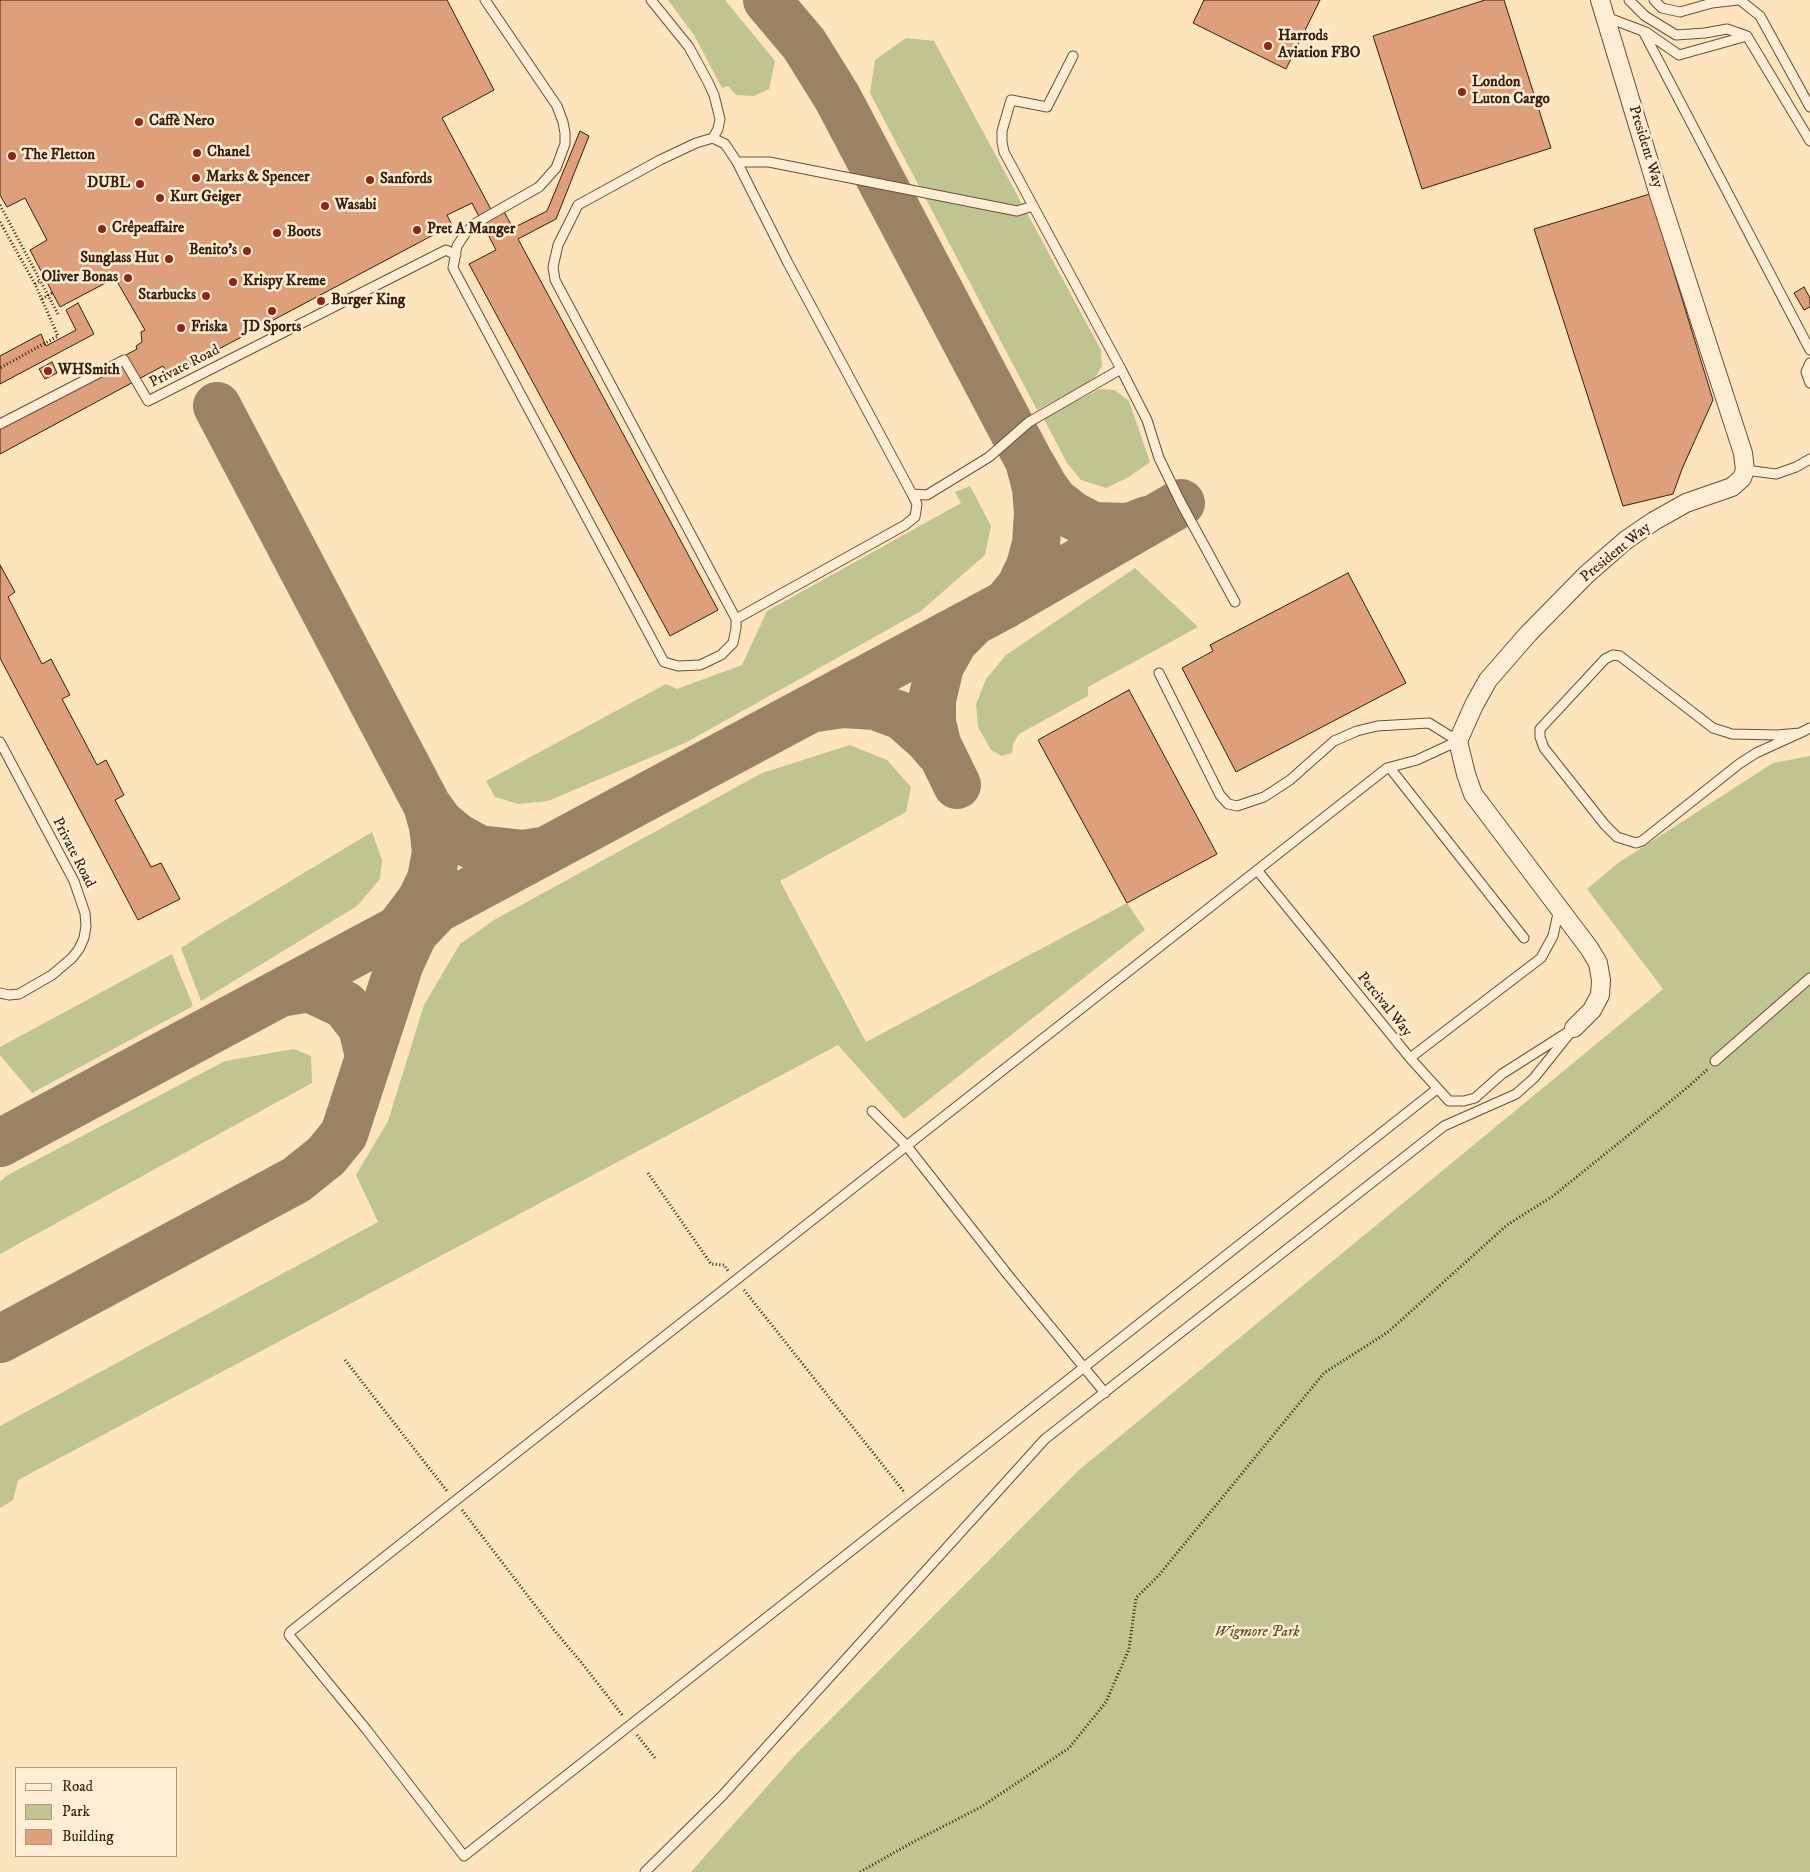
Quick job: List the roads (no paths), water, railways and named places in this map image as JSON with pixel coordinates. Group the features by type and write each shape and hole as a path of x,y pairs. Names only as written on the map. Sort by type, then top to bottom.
{"street":[{"name":"President Way","path":"1458,741 1474,705 1488,680 1528,634 1587,574 1626,540 1654,521 1686,504 1732,487 1742,478 1745,470 1743,453 1663,208 1602,8"},
{"path":"1458,741 1473,794 1590,948 1598,964 1601,980 1600,995 1592,1010 1574,1028"}],"lane":[{"path":"485,0 557,106 563,122 565,144 556,168 549,177 529,194 476,223 467,231 457,246 453,268 664,662 678,666 700,665 721,655 733,643 736,619 555,280 553,267 558,245 578,205 660,160 696,143 713,138 725,144 737,162 788,263 918,504 915,517 905,525 736,619"},
{"path":"650,0 688,47 708,82 720,118 718,129 713,138"},
{"path":"1628,0 1645,16 1676,35 1727,29 1747,36 1810,141"},
{"path":"1654,0 1662,8 1680,12 1712,3 1739,0 1760,16 1810,107"},
{"path":"1602,8 1643,31 1679,55 1747,36"},
{"path":"1643,31 1810,350"},
{"path":"1073,56 1047,107 1011,100 1002,131 1004,152 1122,369 1147,420 1159,458 1172,485 1235,602"},
{"path":"737,162 769,162 1017,211 1033,206"},
{"name":"Private Road","path":"0,424 124,360 148,401 446,250 456,255"},
{"path":"1810,363 1806,372 1810,383"},
{"path":"912,494 927,495 989,457 1029,422 1122,369"},
{"path":"1745,470 1776,474 1796,467 1810,459"},
{"path":"1800,733 1777,735 1732,734 1713,728 1620,656 1613,655 1605,660 1540,729 1540,737 1544,748 1605,825 1617,838 1636,843 1642,841 1739,764 1756,753 1800,733 1810,728"},
{"path":"1159,673 1220,795 1228,804 1237,806 1264,797 1290,780 1334,741 1357,731 1377,726 1429,724 1458,741"},
{"path":"1437,1089 464,1856 360,1722 289,1635 290,1632 455,1500 1387,768 1417,760 1458,741"},
{"name":"Private Road","path":"0,742 74,881 85,913 86,926 84,938 79,949 72,958 52,975 19,994 0,993"},
{"path":"1390,768 1524,938"},
{"name":"Percival Way","path":"1257,870 1410,1058 1541,958 1552,936 1559,908"},
{"path":"1716,1061 1810,978"},
{"path":"1410,1058 1449,1102 1464,1101 1475,1098 1502,1074 1574,1028"},
{"path":"645,1872 722,1796 1045,1439 1444,1126 1516,1094 1534,1078 1574,1028"},
{"path":"872,1111 906,1144 1104,1393"}],"place":[{"name":"Harrods Aviation FBO","path":"1268,46"},
{"name":"London Luton Cargo","path":"1462,92"},
{"name":"Caffè Nero","path":"139,122"},
{"name":"Chanel","path":"197,153"},
{"name":"The Fletton","path":"12,156"},
{"name":"Marks & Spencer","path":"196,178"},
{"name":"Sanfords","path":"370,180"},
{"name":"DUBL","path":"140,184"},
{"name":"Kurt Geiger","path":"160,198"},
{"name":"Wasabi","path":"325,206"},
{"name":"Crêpeaffaire","path":"102,229"},
{"name":"Pret A Manger","path":"417,230"},
{"name":"Boots","path":"277,233"},
{"name":"Benito's","path":"247,251"},
{"name":"Sunglass Hut","path":"169,259"},
{"name":"Oliver Bonas","path":"128,278"},
{"name":"Krispy Kreme","path":"233,282"},
{"name":"Starbucks","path":"206,296"},
{"name":"Burger King","path":"321,301"},
{"name":"JD Sports","path":"272,311"},
{"name":"Friska","path":"181,328"},
{"name":"WHSmith","path":"48,371"}],"park label":[{"name":"Wigmore Park","path":"1257,1633"}]}
